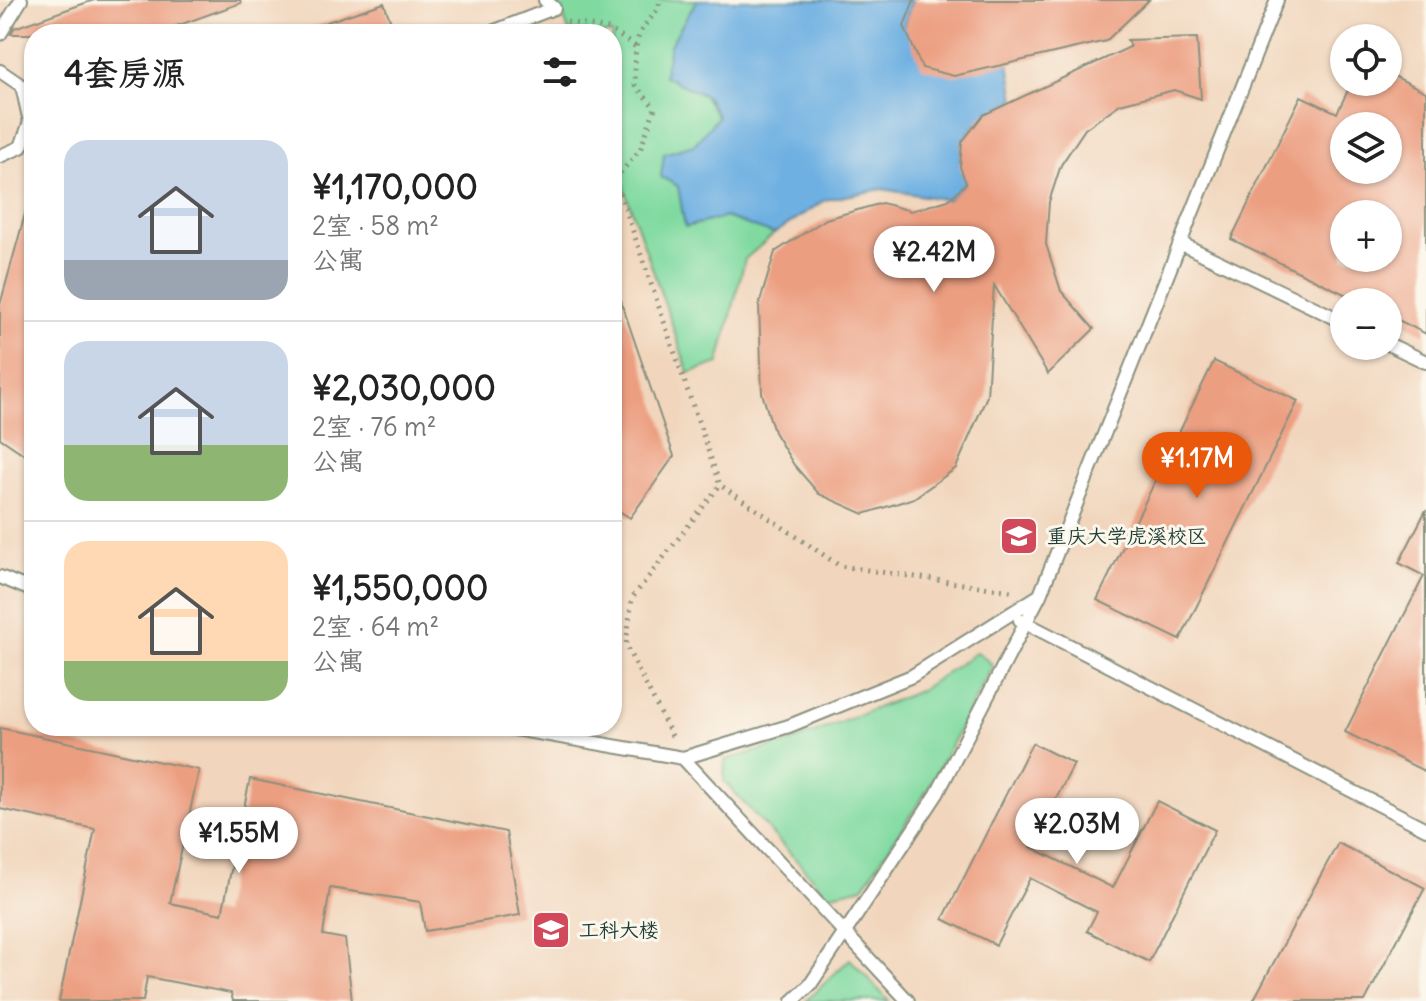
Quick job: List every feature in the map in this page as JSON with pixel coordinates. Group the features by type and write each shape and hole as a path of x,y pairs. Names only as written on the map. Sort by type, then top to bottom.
{"lane":[{"path":"0,34 21,0"},
{"path":"513,24 554,8 545,0"},
{"path":"793,1001 810,985 937,794 1040,595 1277,0"},
{"path":"0,71 22,86 24,95"},
{"path":"0,156 21,147 24,139"},
{"path":"1180,243 1330,315"},
{"path":"1402,351 1426,362"},
{"path":"0,577 24,587"},
{"path":"555,736 683,758 789,726 912,676 1040,595"},
{"path":"1011,614 1426,829"},
{"path":"683,758 908,1001"}],"path":[{"path":"622,171 640,150 655,108 635,85 636,47 640,33 659,9 660,0"},
{"path":"558,21 577,24"},
{"path":"622,38 636,47"},
{"path":"622,199 720,485 840,566 1040,595"},
{"path":"683,758 626,646 632,598 720,485"}],"shaded area":[{"name":"重庆大学虎溪校区","path":"0,0 1426,0 1426,1001 0,1001"}],"green space":[{"path":"553,0 697,0 670,45 718,117 694,145 664,154 678,185 685,227 725,217 774,234 745,259 719,363 689,373 622,182 622,24 566,24 560,7"},
{"path":"977,652 993,665 928,789 863,887 828,895 724,781 725,760 794,741 919,691"},
{"path":"850,959 889,1001 806,1001"}],"water":[{"path":"697,0 912,0 904,26 1009,63 1015,100 989,114 970,131 961,154 966,183 948,200 882,189 825,200 774,234 725,217 685,227 678,186 661,177 664,154 694,145 718,117 707,97 664,76 670,45"}],"building":[{"path":"94,0 240,0 241,3 182,24 25,24"},
{"path":"914,0 1149,0 1106,41 954,76 922,68 904,26"},
{"path":"384,3 391,24 321,24"},
{"path":"24,24 24,34 11,34 14,28"},
{"path":"1197,38 1201,99 1174,90 1120,104 1085,129 1061,165 1049,202 1046,244 1061,291 1094,329 1048,374 994,285 987,396 956,468 914,498 864,514 819,494 794,465 774,432 762,393 759,305 775,252 826,219 882,203 911,211 948,200 966,183 960,167 962,142 983,115 1130,47 1127,40"},
{"path":"1402,80 1426,92 1426,334 1402,322 1402,288 1332,288 1231,239 1301,96 1335,112 1330,112 1330,184 1402,184 1402,112 1337,112 1345,96 1402,96"},
{"path":"24,218 24,454 0,438 0,305"},
{"path":"622,304 674,456 630,518 622,513"},
{"path":"1214,361 1298,401 1180,640 1097,600"},
{"path":"1426,510 1426,772 1345,732 1424,576 1399,563"},
{"name":"工科大楼","path":"0,728 24,733 24,736 38,736 199,770 170,903 222,914 250,779 506,832 520,915 425,931 420,902 330,888 323,935 345,939 352,1001 233,1001 231,993 147,977 143,1001 59,1001 95,829 0,809"},
{"path":"1032,743 1074,764 1031,847 1113,888 1157,801 1215,830 1149,962 1087,931 1097,912 1030,878 996,945 943,919"},
{"path":"1338,843 1425,888 1365,1001 1253,1001"}],"place":[{"name":"重庆大学虎溪校区","path":"1019,536"},
{"name":"工科大楼","path":"551,930"}]}
